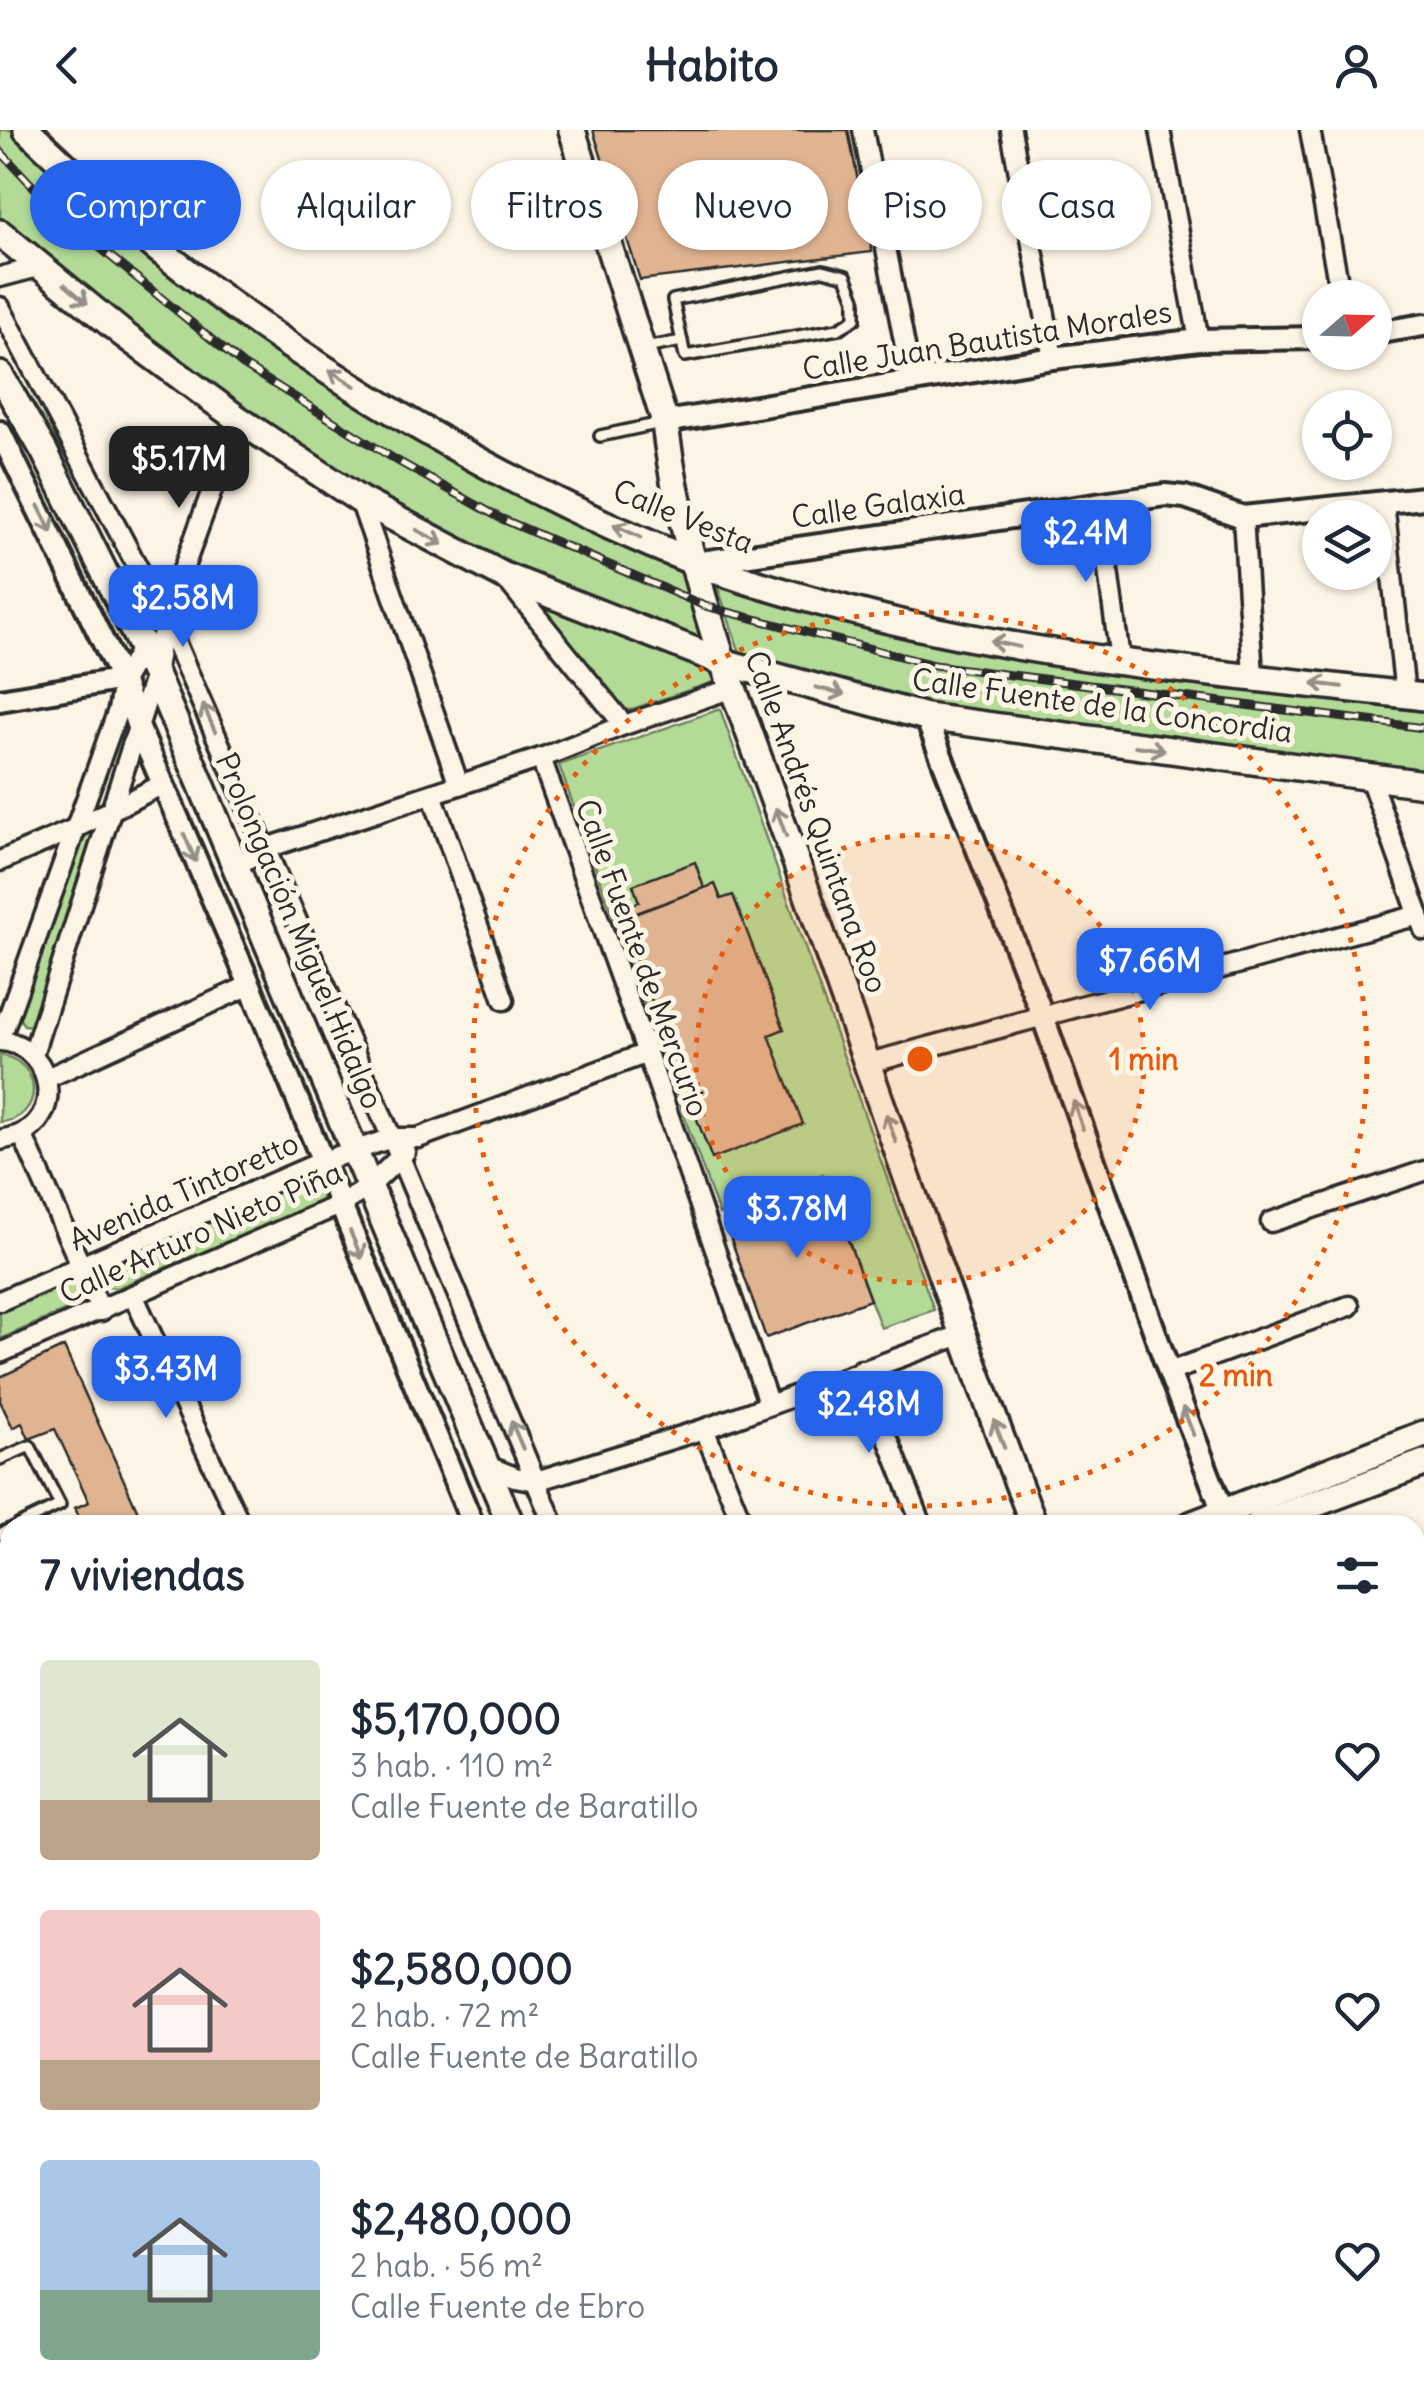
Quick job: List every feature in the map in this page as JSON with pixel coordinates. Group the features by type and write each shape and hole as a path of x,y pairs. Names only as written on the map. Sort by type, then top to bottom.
{"main road":[{"name":"Calle Vesta","path":"27,130 157,248 278,338 423,429 520,482 695,562 858,612 1032,650 1415,696"},
{"name":"Calle Andrés Quintana Roo","path":"572,130 665,422 668,455 705,606 723,662 869,1063 961,1335 1030,1515"},
{"name":"Calle Fuente de la Concordia","path":"0,233 123,334 238,419 360,500 504,576 723,662 926,717 1424,784"},
{"name":"Prolongación Miguel Hidalgo","path":"0,374 44,451 156,674 507,1515"},
{"path":"1235,1515 1417,1436"},
{"path":"1287,1515 1422,1468"}],"street":[{"path":"863,130 912,382"},
{"path":"1011,130 1053,358"},
{"path":"1160,130 1199,340"},
{"path":"1310,130 1337,280"},
{"path":"0,278 42,266"},
{"path":"0,306 165,619 268,848 550,1515"},
{"path":"1392,331 1424,326"},
{"name":"Calle Juan Bautista Morales","path":"665,422 1053,358 1199,340 1302,338"},
{"path":"32,1054 156,674 165,619 238,419"},
{"path":"0,432 124,682 137,724 250,986 468,1515"},
{"name":"Calle Galaxia","path":"695,562 1166,496 1184,496 1244,517 1302,511"},
{"name":"Calle Galaxia","path":"1392,502 1424,498"},
{"path":"360,500 459,785"},
{"path":"1099,504 1120,659"},
{"path":"1244,517 1253,676"},
{"path":"1392,553 1415,696"},
{"path":"504,576 624,725"},
{"path":"0,1032 118,710 124,682 141,646 165,619"},
{"path":"0,700 124,682"},
{"path":"236,865 268,848 541,758 733,688"},
{"path":"926,717 1044,1017 1169,1372 1224,1515"},
{"name":"Calle Fuente de Mercurio","path":"541,758 769,1405"},
{"path":"869,1063 1421,923 1370,778"},
{"path":"0,860 74,829 162,784"},
{"path":"432,794 504,1000"},
{"path":"47,1078 250,986"},
{"path":"0,1041 18,1044 32,1054 47,1078 48,1099 42,1116 22,1134 0,1140"},
{"path":"370,1186 418,1138 647,1052"},
{"path":"22,1134 100,1311"},
{"name":"Avenida Tintoretto","path":"0,1301 323,1161 392,1138 418,1138"},
{"path":"1271,1222 1424,1171"},
{"name":"Calle Arturo Nieto Piña","path":"0,1353 339,1205 370,1186"},
{"path":"134,1297 236,1515"},
{"path":"1169,1372 1349,1306"},
{"path":"486,1466 536,1480 704,1429 961,1335"},
{"path":"861,1370 918,1515"},
{"path":"704,1429 739,1515"},
{"path":"1417,1436 1422,1468"}],"lane":[{"path":"823,270 846,276 855,300 855,319 838,329 685,356 682,341 673,300 823,270"},
{"path":"642,349 682,341"},
{"path":"600,436 665,422"},
{"path":"0,1460 30,1446 60,1505 39,1515"}],"green space":[{"path":"0,130 15,130 50,160 30,160 30,249 0,226"},
{"path":"31,250 153,250 243,328 680,562 695,617 703,626 704,641 696,646 577,601 281,445"},
{"path":"714,576 843,616 1038,663 1424,712 1424,777 919,705 742,659"},
{"path":"530,598 716,666 723,679 626,711"},
{"path":"720,709 934,1310 881,1328 823,1174 719,1214 559,765"},
{"path":"98,828 33,1026 24,1025 19,1018 84,832"},
{"path":"0,1055 25,1068 33,1090 25,1111 0,1122"},
{"path":"311,1175 321,1176 326,1185 321,1202 117,1288 107,1287 101,1278 108,1269"},
{"path":"82,1280 87,1291 83,1303 0,1339 0,1309"}],"building":[{"path":"593,130 848,130 854,160 848,160 848,250 872,252 640,280 631,250 638,250 638,160 602,160"},
{"path":"695,862 704,888 621,919 621,908 639,902 633,885"},
{"path":"715,884 721,899 733,895 784,1029 769,1035 803,1124 712,1159 621,919"},
{"path":"828,1185 870,1300 766,1338 725,1222"},
{"path":"64,1347 140,1515 78,1515 75,1508 89,1502 55,1429 29,1439 22,1423 13,1428 0,1401 0,1377"}],"railway":[{"path":"0,151 60,215 243,365 396,460 500,518 705,606 934,665 1424,728"}]}
